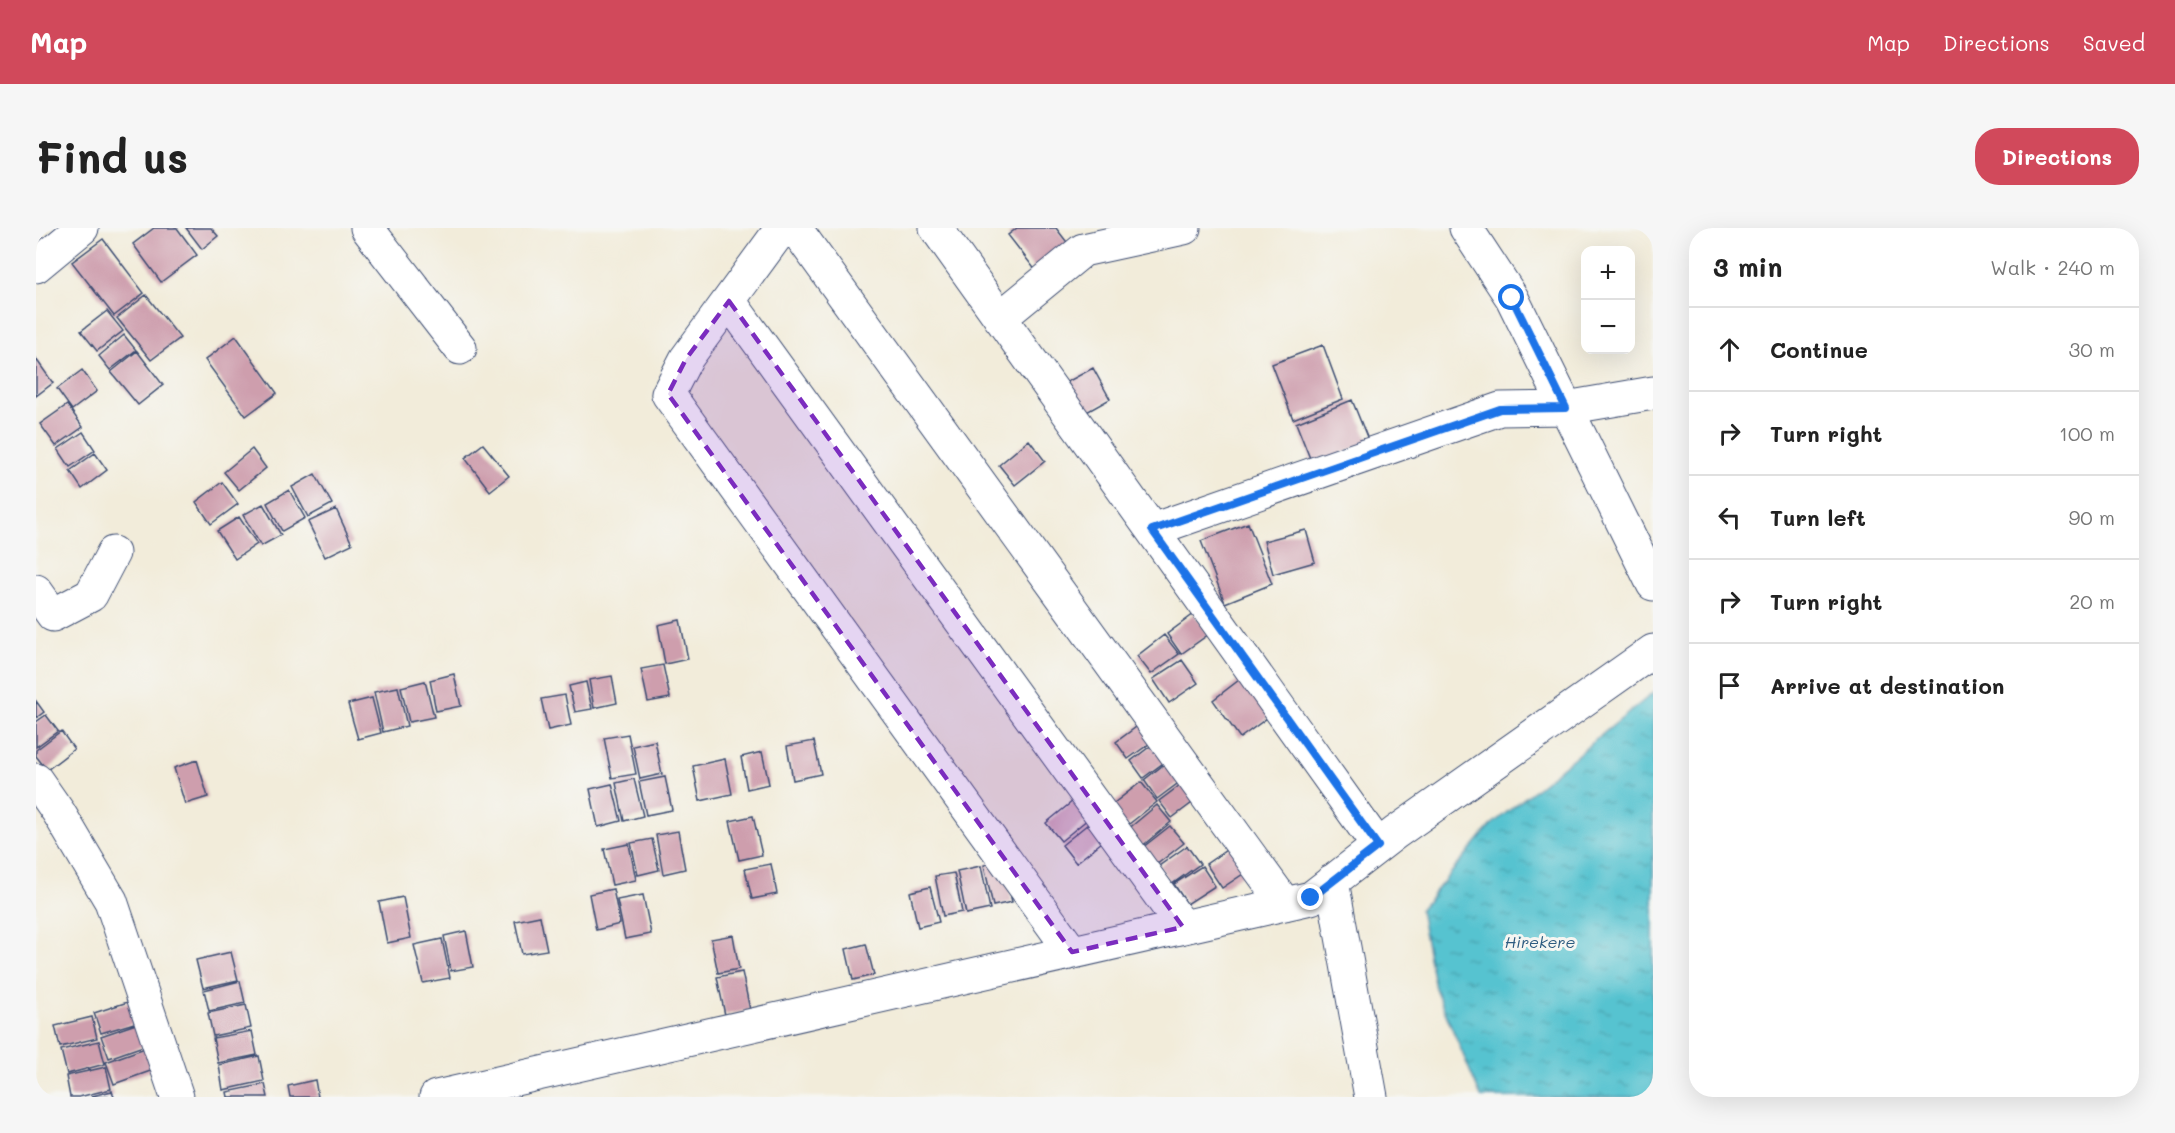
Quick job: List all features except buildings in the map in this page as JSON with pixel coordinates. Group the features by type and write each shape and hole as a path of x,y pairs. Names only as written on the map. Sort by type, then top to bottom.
{"street":[{"path":"36,266 82,228"},
{"path":"367,228 460,348"},
{"path":"782,228 686,359 668,394 1072,952"},
{"path":"795,228 1286,904"},
{"path":"936,228 1378,846"},
{"path":"1000,318 1076,239 1184,228"},
{"path":"1466,228 1512,298 1653,584"},
{"path":"729,301 1183,927"},
{"path":"1152,530 1500,409 1566,408 1653,393"},
{"path":"36,591 53,615 91,595 113,553"},
{"path":"436,1097 1311,898 1378,846 1653,651"},
{"path":"36,780 59,813 111,901 177,1097"},
{"path":"1332,881 1371,1097"}],"highlighted area":[{"path":"729,301 1183,927 1072,952 668,394 686,359"}],"water":[{"name":"Hirekere","path":"1653,693 1653,1097 1481,1097 1435,988 1420,910 1490,826"}],"route":[{"path":"1311,898 1378,846 1152,530 1500,409 1566,408 1512,298"}]}
